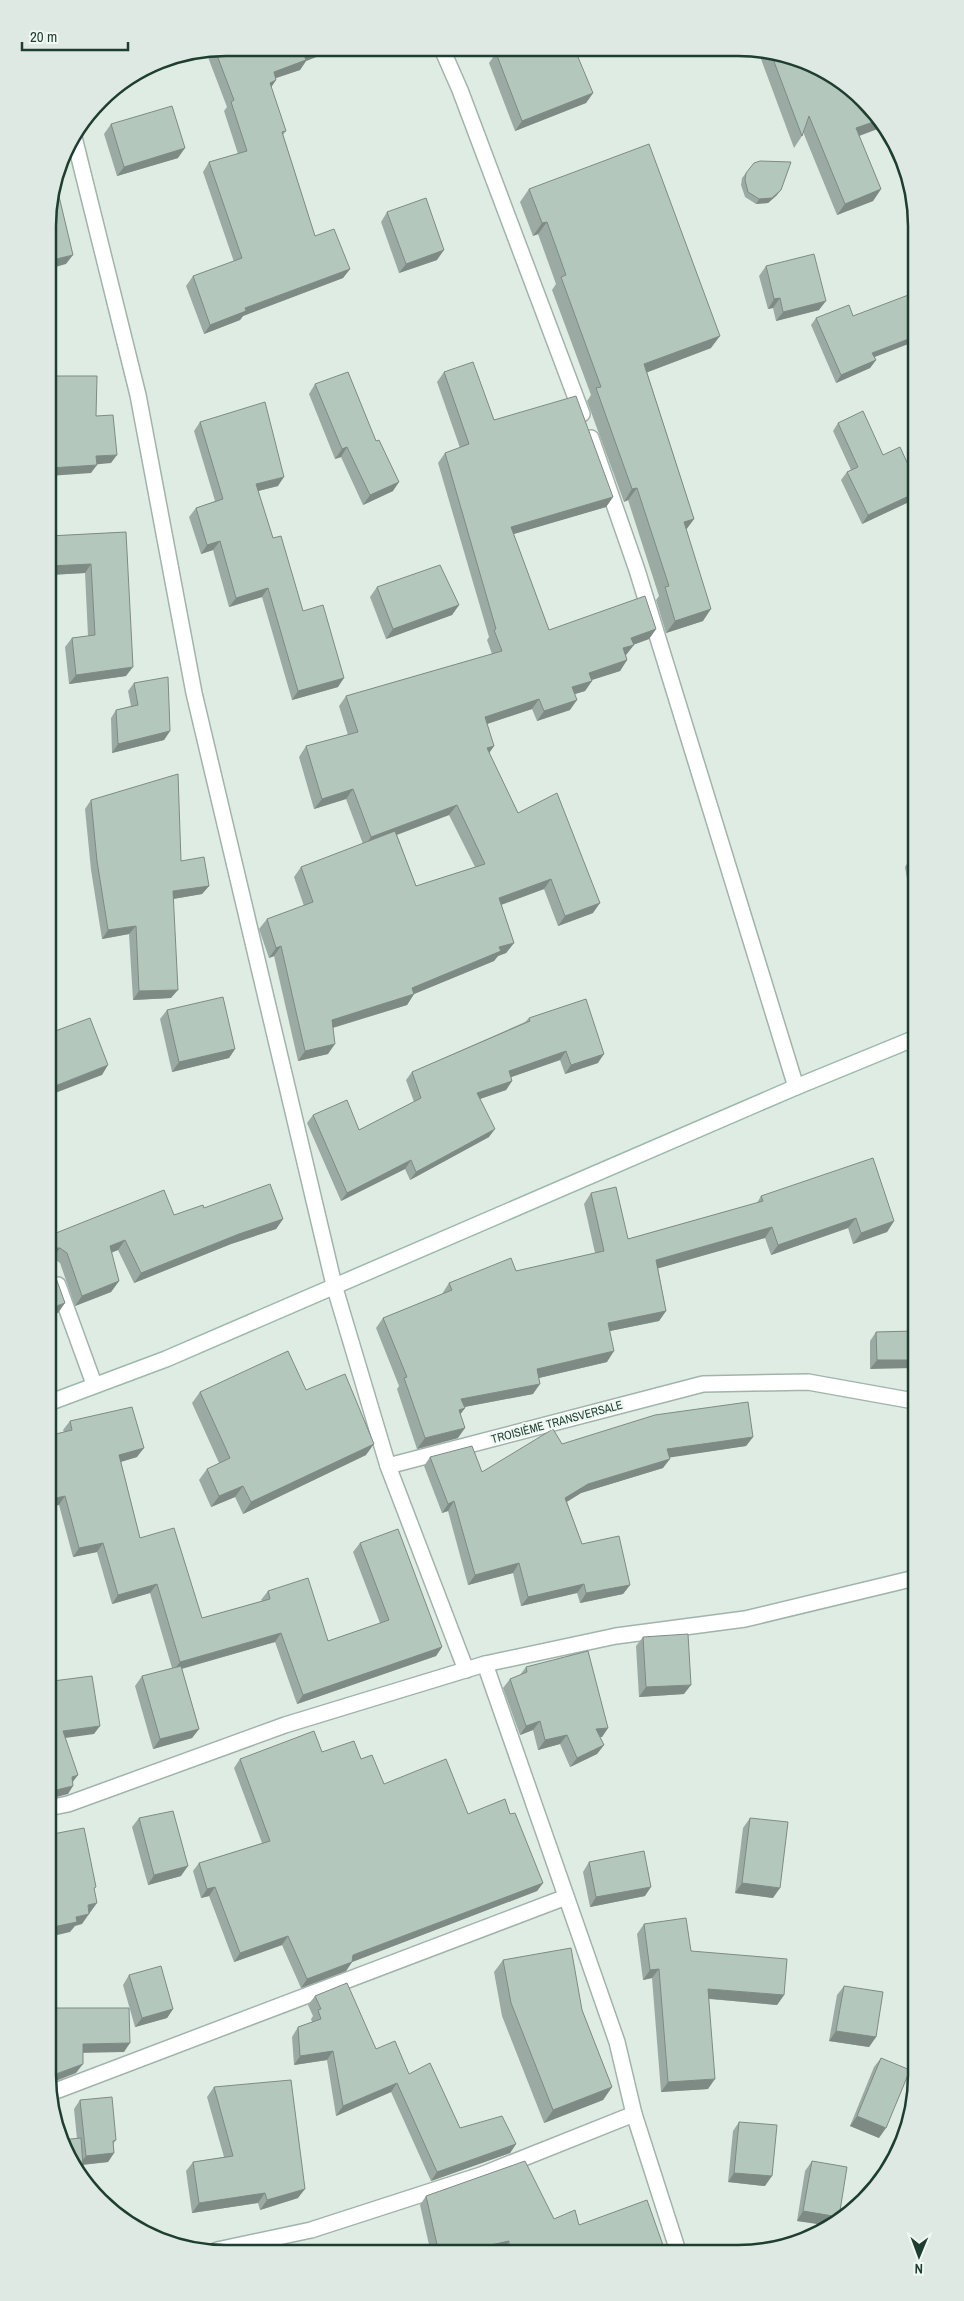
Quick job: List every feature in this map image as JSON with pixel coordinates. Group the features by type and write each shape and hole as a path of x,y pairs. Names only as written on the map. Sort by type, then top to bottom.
{"street":[{"path":"445,57 478,136 599,459 634,561 796,1087"},
{"path":"76,146 138,395 194,693 334,1285 388,1466 466,1670"},
{"path":"56,1400 94,1384 166,1359 796,1087 908,1042"},
{"path":"56,1282 94,1384"},
{"name":"TROISIÈME TRANSVERSALE","path":"388,1466 703,1384 808,1382 907,1400"},
{"path":"56,1806 68,1804 285,1725 485,1664 616,1636 745,1619 907,1580"},
{"path":"485,1664 617,2042 634,2114 676,2245"},
{"path":"57,2091 566,1897"},
{"path":"240,2245 311,2230 481,2175 634,2114"}],"building":[{"path":"497,56 578,56 593,93 522,121"},
{"path":"218,57 305,57 306,60 274,72 276,80 270,83 286,131 282,132 315,236 334,229 350,269 245,308 246,311 210,325 193,276 242,258 209,162 247,151 231,102 234,100"},
{"path":"774,61 792,65 823,79 841,91 872,122 856,128 881,189 845,204 809,116 802,136"},
{"path":"172,106 185,148 124,167 111,124"},
{"path":"649,144 720,336 644,364 694,519 684,522 711,609 675,621 665,587 669,586 637,488 632,489 596,388 601,387 561,277 566,275 547,222 542,223 529,189"},
{"path":"760,161 791,162 781,190 772,198 759,199 748,192 745,180 746,173 754,163"},
{"path":"59,197 73,255 57,259 57,215"},
{"path":"426,198 444,250 406,264 387,212"},
{"path":"814,254 826,301 783,312 780,298 774,299 766,266"},
{"path":"908,295 908,339 872,353 876,360 841,375 816,318 849,305 853,316"},
{"path":"473,362 494,420 576,396 613,497 511,527 549,630 645,596 656,629 631,638 634,645 623,648 627,660 589,673 592,681 572,687 577,700 544,711 539,699 485,717 494,746 487,748 518,813 557,793 600,903 565,916 551,879 499,898 514,943 499,947 501,951 412,988 414,994 332,1020 335,1044 305,1051 281,946 276,948 267,919 313,902 301,867 395,831 416,886 485,864 457,805 371,837 353,789 322,799 306,746 358,732 346,696 502,651 494,630 496,629 445,453 469,444 444,372"},
{"path":"348,372 376,441 379,440 399,482 370,495 347,447 342,449 315,384"},
{"path":"57,376 97,376 96,416 113,415 117,455 96,456 97,465 57,468"},
{"path":"265,402 284,477 256,484 273,538 281,536 303,611 323,605 344,678 298,691 268,588 236,598 220,541 207,545 196,508 223,499 200,422"},
{"path":"863,411 883,455 900,447 908,464 908,496 868,515 847,472 858,467 838,423"},
{"path":"126,532 133,667 76,675 72,638 95,635 91,564 57,566 57,536"},
{"path":"440,565 459,605 393,629 377,587"},
{"path":"168,677 170,731 118,744 116,710 138,705 134,683"},
{"path":"178,774 181,861 204,857 209,886 173,891 178,990 139,991 136,926 108,930 97,861 91,800"},
{"path":"223,997 235,1049 179,1062 167,1010"},
{"path":"586,999 604,1054 571,1065 566,1051 509,1071 512,1081 477,1093 495,1129 416,1172 411,1160 347,1193 313,1115 347,1100 359,1130 421,1098 412,1072 530,1021 529,1018"},
{"path":"90,1018 108,1065 57,1085 57,1031"},
{"path":"873,1158 894,1221 861,1233 856,1218 778,1245 772,1227 656,1260 666,1311 608,1323 614,1351 537,1369 540,1384 461,1399 465,1408 459,1410 465,1428 425,1438 404,1378 407,1377 383,1318 452,1290 449,1283 511,1258 516,1271 604,1251 591,1193 616,1187 628,1239 763,1201 761,1196"},
{"path":"270,1184 283,1219 239,1234 141,1273 125,1240 110,1246 119,1281 82,1296 67,1253 60,1248 56,1248 56,1233 164,1190 174,1215 203,1205 204,1208"},
{"path":"56,1279 65,1303 56,1306"},
{"path":"907,1331 907,1360 877,1360 876,1332"},
{"path":"288,1351 306,1390 345,1374 374,1444 251,1502 243,1486 219,1496 207,1469 230,1458 200,1392"},
{"path":"748,1402 753,1437 667,1449 670,1459 588,1484 565,1498 582,1544 619,1536 630,1585 586,1593 584,1584 528,1597 519,1563 475,1575 454,1501 448,1504 430,1457 472,1446 482,1472 553,1429 562,1444 655,1415"},
{"path":"132,1407 144,1448 119,1455 140,1538 174,1528 202,1618 270,1599 268,1591 308,1578 328,1641 389,1620 360,1543 398,1529 442,1647 303,1695 281,1633 180,1662 157,1584 118,1595 103,1543 79,1548 65,1496 56,1498 56,1434 72,1430 70,1421"},
{"path":"688,1634 691,1685 646,1687 643,1637"},
{"path":"588,1651 608,1728 596,1729 604,1745 577,1758 567,1735 545,1740 540,1721 526,1726 510,1679 527,1672 526,1667"},
{"path":"181,1666 199,1729 160,1739 142,1676"},
{"path":"92,1676 100,1726 63,1731 78,1775 72,1777 73,1786 56,1790 56,1681"},
{"path":"314,1731 322,1752 354,1741 361,1759 372,1755 384,1784 446,1759 468,1814 505,1799 510,1814 515,1813 543,1883 353,1955 352,1962 307,1979 288,1936 240,1953 215,1887 207,1889 199,1863 270,1841 240,1759"},
{"path":"173,1811 188,1866 154,1875 139,1818"},
{"path":"750,1818 788,1822 780,1888 742,1883"},
{"path":"84,1828 96,1887 94,1888 97,1903 88,1905 89,1914 76,1917 77,1922 56,1926 56,1833"},
{"path":"644,1851 651,1887 596,1897 589,1862"},
{"path":"686,1918 691,1951 787,1959 784,1995 708,1989 715,2079 668,2082 659,1969 650,1970 644,1924"},
{"path":"571,1948 582,2010 612,2087 553,2110 511,2003 503,1960"},
{"path":"161,1966 173,2009 142,2018 129,1975"},
{"path":"347,1983 376,2049 395,2041 409,2074 430,2063 460,2128 502,2116 516,2144 437,2172 397,2083 343,2106 333,2051 300,2056 298,2027 321,2019 318,2010 321,2009 315,1996"},
{"path":"844,1986 883,1992 876,2037 836,2031"},
{"path":"56,2008 129,2008 130,2043 83,2044 83,2064 56,2074"},
{"path":"881,2058 907,2069 907,2077 886,2128 857,2116"},
{"path":"291,2080 305,2189 267,2200 265,2193 199,2203 193,2162 233,2156 214,2087"},
{"path":"112,2097 116,2140 113,2141 114,2153 86,2156 80,2100"},
{"path":"739,2122 777,2125 772,2176 734,2173"},
{"path":"81,2138 83,2166 79,2160 69,2139"},
{"path":"525,2161 554,2219 575,2210 579,2225 647,2200 663,2245 509,2245 509,2241 490,2245 437,2245 426,2196"},
{"path":"812,2161 847,2167 840,2210 832,2216 803,2211"}]}
